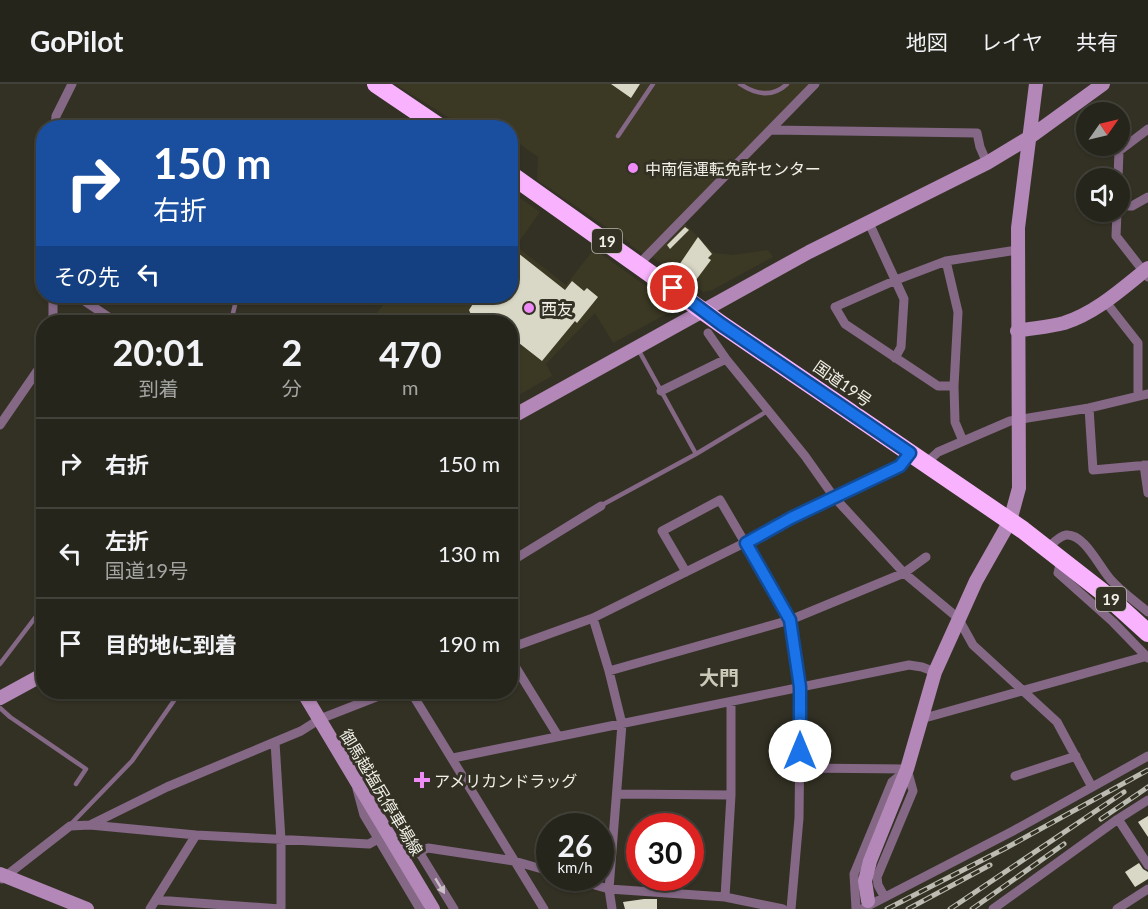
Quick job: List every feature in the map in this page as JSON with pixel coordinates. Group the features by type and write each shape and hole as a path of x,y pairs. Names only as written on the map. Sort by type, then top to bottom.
{"highway":[{"path":"376,84 429,120"},
{"name":"国道19号","path":"518,180 1010,521 1105,594 1148,633"}],"street":[{"path":"56,120 72,84"},
{"path":"639,264 815,84"},
{"path":"1036,84 1017,250 1020,488 1010,521 957,618 935,672 907,769 870,861 864,881 862,906 1013,831 1148,756"},
{"path":"518,413 809,252 987,163 1030,137 1103,84"},
{"path":"1118,168 1119,151 1148,129"},
{"path":"771,130 977,133 987,163"},
{"path":"1130,206 1148,197"},
{"path":"1017,330 1066,322 1105,301 1147,272 1116,236 1117,222"},
{"path":"869,223 904,299 901,347 895,358"},
{"path":"954,386 938,386 895,358 845,324 835,307 946,261 1017,250"},
{"path":"946,261 958,312 954,386 955,422 963,441"},
{"path":"518,645 592,618 917,458 938,452 1010,421 1089,408 1143,395 1138,343 1105,301"},
{"path":"88,303 106,315"},
{"path":"708,333 806,456 834,497 904,573 957,618 974,645 1057,722 1092,787"},
{"path":"661,391 726,358"},
{"path":"0,425 36,373"},
{"path":"1089,408 1093,470 1146,465 1148,493"},
{"path":"686,572 662,531 720,500 790,620 800,687 799,818 791,909"},
{"path":"518,557 601,506"},
{"path":"921,719 1148,657 1113,621 1058,573 1054,554 1056,540 1066,535 1077,538 1089,548 1112,581 1148,612"},
{"path":"609,671 790,620 904,573 926,557"},
{"path":"592,618 609,671 622,724 614,836"},
{"path":"453,758 909,665 935,672"},
{"path":"518,671 558,736"},
{"path":"0,698 36,678"},
{"name":"御馬越塩尻停車場線","path":"307,699 433,909"},
{"path":"90,825 166,787 371,699"},
{"path":"415,699 544,909"},
{"path":"725,897 731,795 731,702"},
{"path":"156,900 280,909 281,840 275,742"},
{"path":"1015,776 1076,756"},
{"path":"800,768 907,769"},
{"path":"884,896 878,885 877,877 913,791 907,769"},
{"path":"354,775 364,815 420,909"},
{"path":"354,775 379,792 391,806 454,909"},
{"path":"618,794 731,795"},
{"path":"993,909 1148,800"},
{"path":"1118,819 1148,865"},
{"path":"2,877 70,826 90,825 281,840 369,843 378,839"},
{"path":"150,909 196,835"},
{"path":"419,852 428,848 514,861 536,868"},
{"path":"2,877 87,909"},
{"path":"614,889 725,897 783,909"},
{"path":"1116,909 1148,889"},
{"path":"609,891 612,909"}],"lane":[{"path":"618,136 653,84"},
{"path":"740,84 752,92 767,93 784,87 786,84"},
{"path":"637,346 696,454"},
{"path":"601,506 769,411"},
{"path":"0,664 36,617"},
{"path":"70,826 132,761 175,699"},
{"path":"0,708 86,769 76,784"}],"shaded area":[{"name":"中南信運転免許センター","path":"395,84 811,84 643,254 537,180 538,157 518,143 518,120 453,120"},
{"path":"518,197 540,212 518,243"},
{"path":"684,223 714,253 733,255 768,250 773,257 712,290 703,292 652,257"},
{"path":"518,248 566,285 594,249 667,301 668,313 613,343 595,313 546,364 552,376 518,395 518,315 375,315 385,303 518,303"}],"building":[{"path":"611,84 640,84 631,98"},
{"path":"685,227 689,230 670,249 667,245"},
{"path":"698,237 712,254 708,258 711,260 693,284 675,271"},
{"name":"西友","path":"518,253 565,290 572,281 584,291 587,288 598,297 542,361 518,342 518,315 471,315 469,310 474,303 518,303"},
{"path":"1148,816 1148,837 1138,822"},
{"path":"1139,863 1148,872 1148,879 1135,887 1125,872"},
{"path":"657,899 657,909 625,909 623,902"}],"railway":[{"path":"887,909 1004,849 1148,770"},
{"path":"1101,819 1148,787"},
{"path":"950,909 1124,792"},
{"path":"972,909 1064,844"},
{"path":"908,909 990,865"}],"place":[{"name":"中南信運転免許センター","path":"633,168"},
{"name":"西友","path":"529,308"},
{"name":"アメリカンドラッグ","path":"422,780"}],"district":[{"name":"大門","path":"719,677"}],"route":[{"path":"673,288 721,324 910,453 900,466 791,518 746,543 790,620 800,687 800,751"}]}
